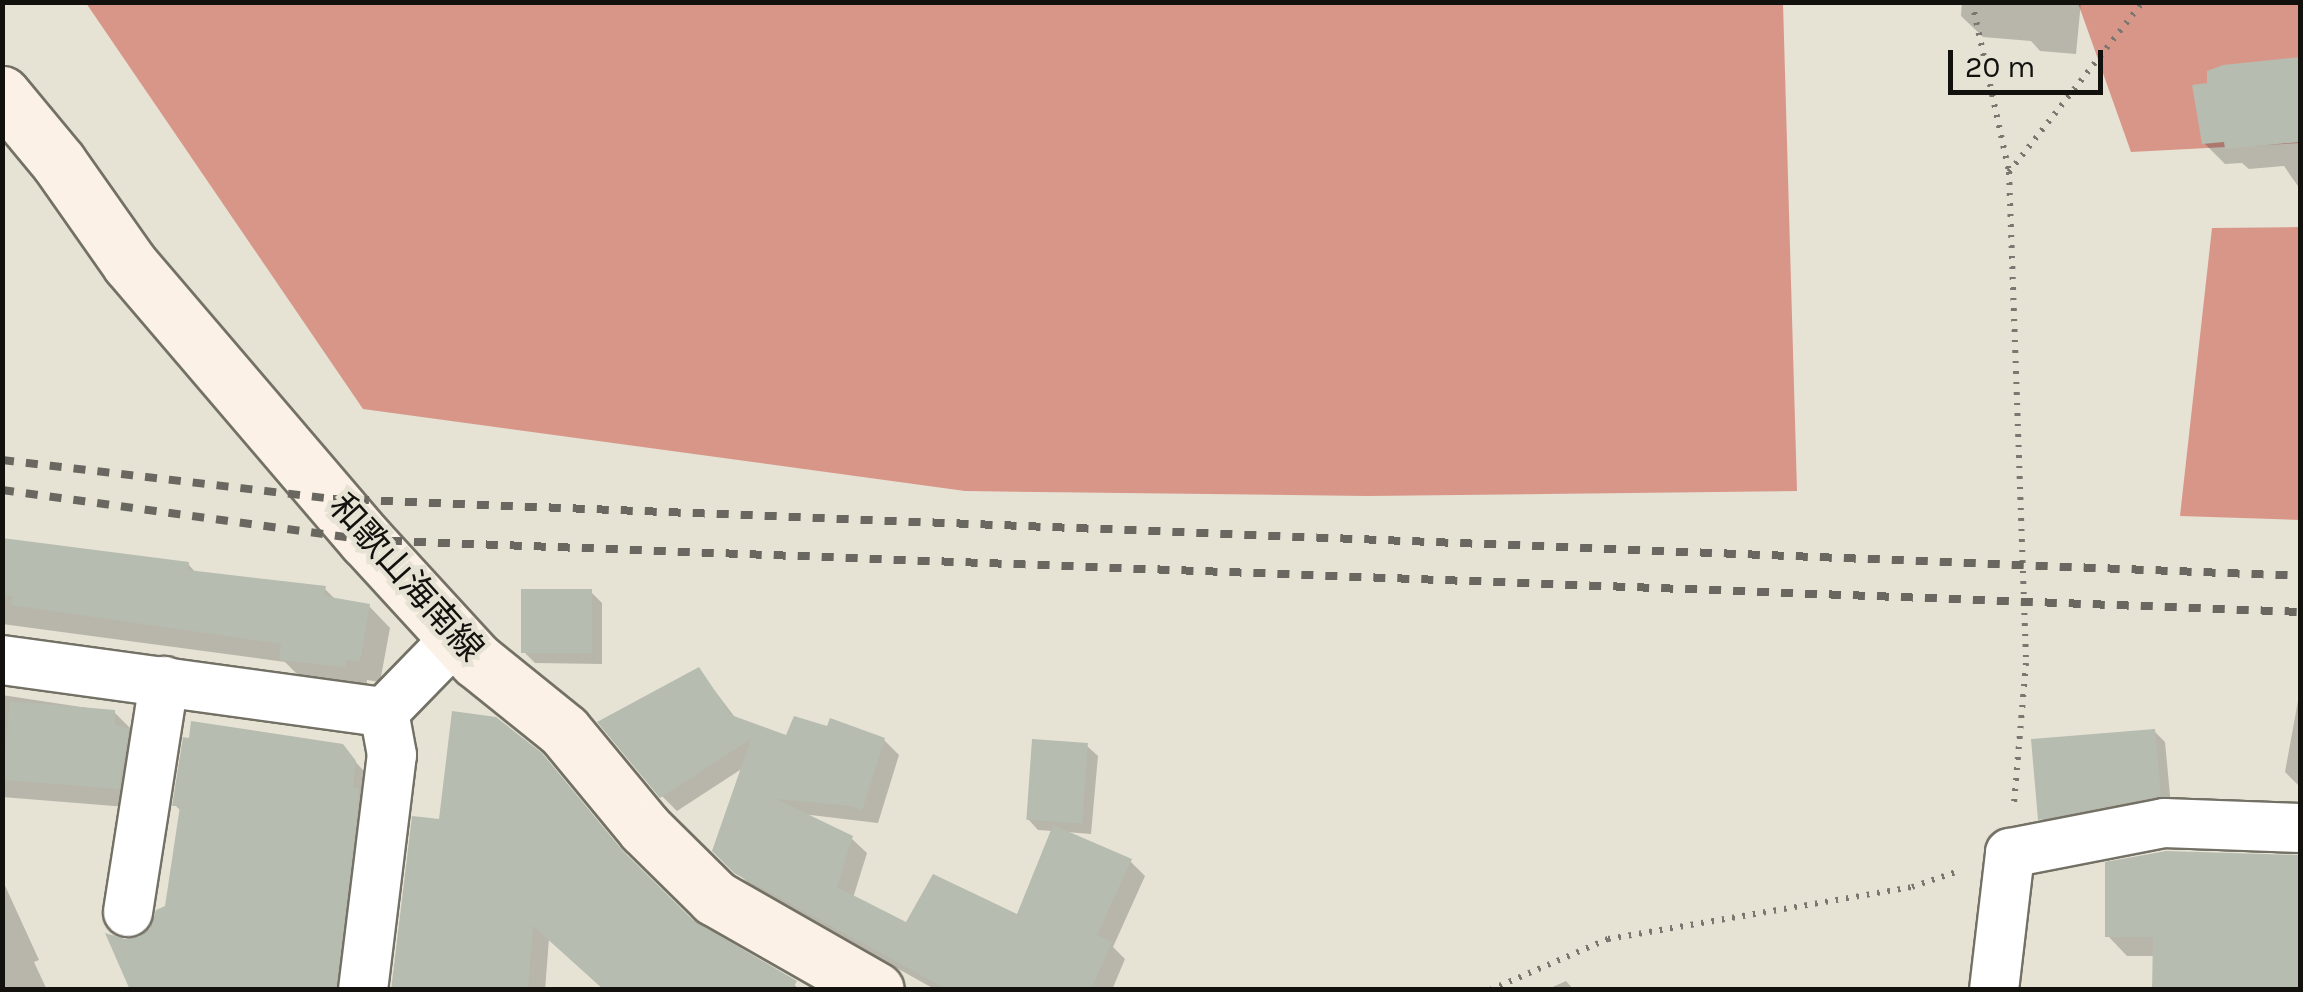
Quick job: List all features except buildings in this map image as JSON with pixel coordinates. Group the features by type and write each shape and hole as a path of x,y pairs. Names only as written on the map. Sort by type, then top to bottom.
{"main road":[{"name":"和歌山海南線","path":"2,94 59,163 130,264 456,638 564,731 645,828 715,898 876,990"}],"street":[{"path":"384,712 456,638"},
{"path":"2,660 384,712"},
{"path":"128,912 164,682"},
{"path":"363,990 392,756 384,712"},
{"path":"1994,990 2010,854 2164,823 2300,828"}],"path":[{"path":"1490,990 1608,938 1912,887 2010,854 2026,664 2009,172 1972,2"},
{"path":"2009,172 2144,2"}],"shaded area":[{"path":"86,3 1783,3 1797,491 1368,496 965,491 363,409"},
{"path":"2078,3 2300,3 2300,143 2131,152"},
{"path":"2300,227 2300,520 2180,516 2212,228"}],"railway":[{"path":"2,460 333,499 2300,576"},
{"path":"2,490 366,540 2300,612"}]}
